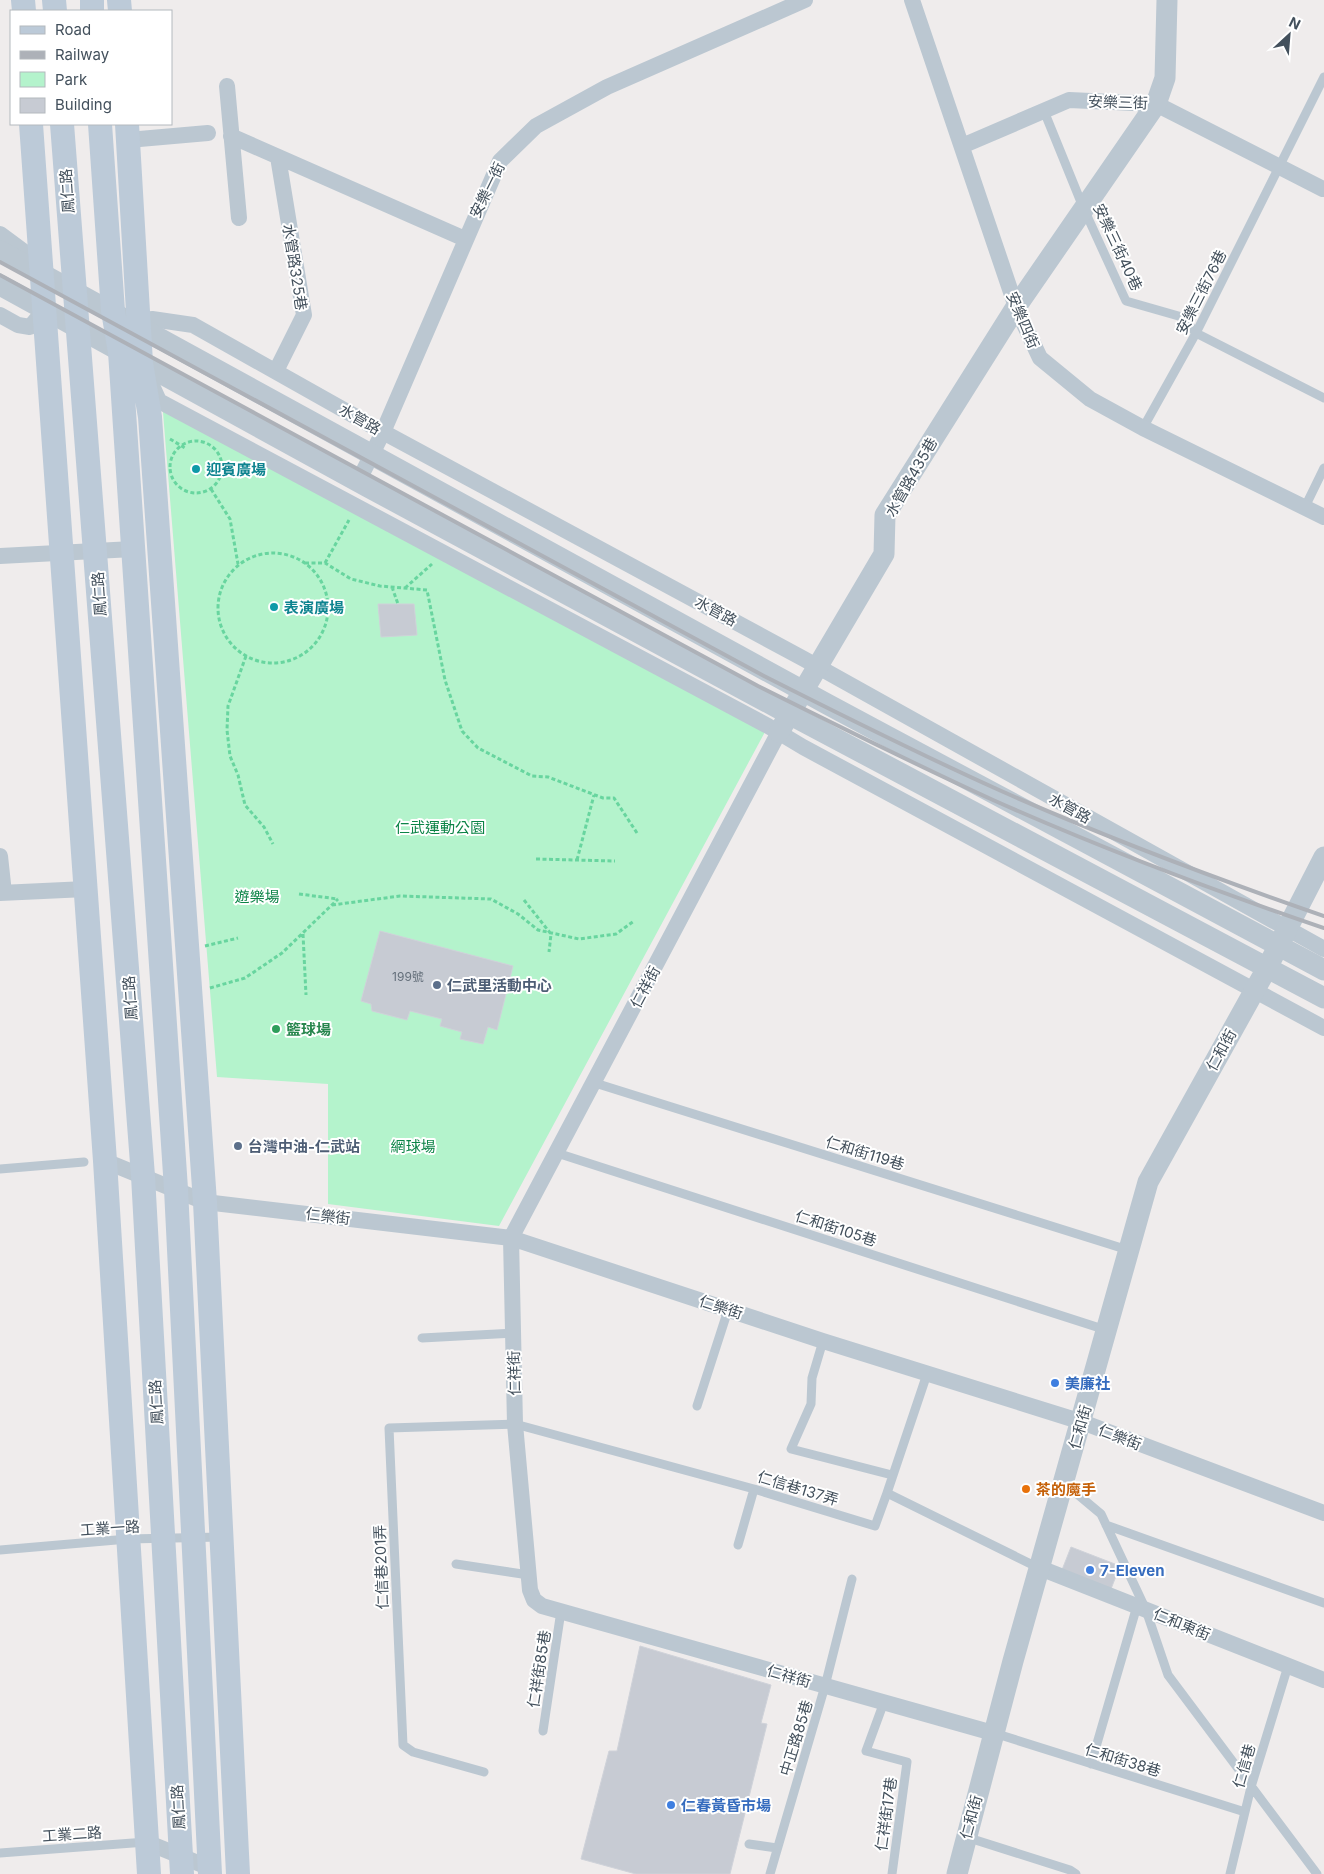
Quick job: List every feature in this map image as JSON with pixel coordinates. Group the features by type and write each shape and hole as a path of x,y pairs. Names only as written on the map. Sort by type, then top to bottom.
{"main road":[{"name":"鳳仁路","path":"31,125 86,889 94,1162 128,1539 149,1874"},
{"name":"鳳仁路","path":"62,125 143,1176 181,1865"},
{"name":"鳳仁路","path":"100,125 113,311 120,352 176,1189 193,1537 214,1872"},
{"path":"128,132 141,363 150,417 205,1202 238,1874"}],"street":[{"name":"安樂一街","path":"358,482 383,432 464,239 500,160 536,126 607,87 805,0"},
{"name":"安樂四街","path":"912,0 1016,306 1040,358 1090,399 1143,428 1324,517"},
{"name":"水管路435巷","path":"784,723 884,554 885,515 1016,306 1156,104 1165,78 1167,0"},
{"path":"227,86 239,218"},
{"name":"安樂三街","path":"962,146 1069,100 1156,104 1323,189"},
{"path":"128,132 208,133"},
{"path":"231,136 464,239"},
{"name":"水管路325巷","path":"276,371 304,315 278,157"},
{"name":"水管路","path":"0,234 27,254 42,272"},
{"name":"水管路","path":"0,251 42,272 140,328 802,690 1283,937"},
{"path":"0,285 358,482 1254,991 1324,1028"},
{"path":"0,315 18,325 30,327 45,309"},
{"name":"水管路","path":"140,328 152,319 193,325 383,432 816,666 1283,937"},
{"path":"141,363 160,400 784,723 1324,998"},
{"path":"0,556 133,549"},
{"name":"仁祥街","path":"784,723 511,1238 515,1424 530,1590 534,1600 542,1606 993,1733"},
{"path":"0,856 2,893 86,889"},
{"name":"仁和街","path":"956,1874 993,1733 1148,1182 1267,968 1324,857"},
{"path":"1283,937 1324,948"},
{"path":"1283,937 1324,970"},
{"name":"仁樂街","path":"94,1162 143,1176 205,1202 511,1238 824,1341 1082,1422 1324,1513"},
{"name":"仁和東街","path":"1040,1568 1324,1680"},
{"path":"146,1842 181,1865 214,1872"}],"lane":[{"path":"1280,167 1324,77"},
{"name":"安樂三街40巷","path":"1044,111 1083,207 1126,301 1182,318 1196,333 1324,398"},
{"name":"安樂三街76巷","path":"1143,428 1196,333 1280,167"},
{"path":"1305,507 1324,468"},
{"name":"仁和街119巷","path":"594,1083 1128,1250"},
{"name":"仁和街105巷","path":"557,1153 1106,1330"},
{"path":"0,1169 94,1162"},
{"path":"698,1406 728,1310"},
{"path":"422,1338 513,1333"},
{"path":"824,1341 812,1378 811,1404 791,1449 892,1475"},
{"path":"928,1374 887,1493 1040,1568"},
{"name":"仁信巷137弄","path":"515,1424 754,1489 875,1526 887,1493"},
{"name":"仁信巷201弄","path":"484,1772 413,1752 404,1745 390,1428 515,1424"},
{"path":"1064,1483 1101,1514 1168,1675 1318,1874"},
{"path":"738,1545 754,1489"},
{"path":"1106,1524 1324,1603"},
{"name":"工業一路","path":"0,1550 128,1539 221,1537"},
{"path":"456,1564 529,1574"},
{"name":"中正路85巷","path":"770,1874 825,1686 852,1579"},
{"path":"1091,1764 1141,1608"},
{"name":"仁祥街85巷","path":"543,1731 561,1611"},
{"name":"仁信巷","path":"1230,1874 1251,1786 1288,1666"},
{"name":"仁祥街17巷","path":"884,1702 866,1751 907,1762 892,1874"},
{"name":"仁和街38巷","path":"993,1733 1246,1812"},
{"path":"966,1836 1070,1870 1076,1874"},
{"name":"工業二路","path":"0,1853 146,1842"},
{"path":"750,1844 777,1848"}],"path":[{"path":"198,441 206,442 218,453 222,460 221,476 211,489 194,493 185,490 173,477 172,459 182,445 198,441"},
{"path":"211,489 230,519 238,564"},
{"path":"325,563 354,514"},
{"path":"271,552 293,556 305,563 316,573 324,585 328,599 328,613 325,627 318,640 308,651 282,663 268,663 246,656 230,644 222,631 217,603 220,589 227,576 238,564 250,557 271,552"},
{"path":"404,588 438,558"},
{"path":"305,563 325,563 351,579 392,587 427,590 444,680 462,731 478,748 532,776 562,781 594,795 614,798 637,832"},
{"path":"392,587 398,604"},
{"path":"246,656 228,706 227,730 230,756 238,775 245,805 264,827 273,844"},
{"path":"577,860 594,795"},
{"path":"536,859 615,861"},
{"path":"201,991 245,978 282,953 338,899 298,894"},
{"path":"332,905 400,896 491,899 518,914 538,930 579,939 616,934 634,921"},
{"path":"524,900 551,934 549,952"},
{"path":"303,933 306,995"},
{"path":"198,948 238,938"}],"green space":[{"name":"仁武運動公園","path":"162,400 766,730 499,1226 328,1204 328,1084 217,1077"}],"building":[{"path":"378,604 414,604 417,635 381,637"},
{"name":"仁武里活動中心","path":"380,931 513,966 497,1030 488,1027 483,1044 460,1039 462,1032 440,1026 442,1019 410,1011 407,1020 372,1011 371,1004 361,1001"},
{"name":"7-Eleven","path":"1071,1547 1120,1566 1109,1594 1060,1575"},
{"name":"仁春黃昏市場","path":"640,1646 771,1685 761,1723 767,1724 730,1874 636,1874 581,1859 609,1751 617,1751"}],"railway":[{"path":"0,262 764,676 851,720 969,776 1119,841 1324,916"},
{"path":"0,275 758,686 846,730 993,800 1116,852 1240,899 1324,928"}],"place":[{"name":"迎賓廣場","path":"196,469"},
{"name":"表演廣場","path":"274,607"},
{"name":"仁武里活動中心","path":"437,985"},
{"name":"籃球場","path":"276,1029"},
{"name":"台灣中油-仁武站","path":"238,1146"},
{"name":"美廉社","path":"1055,1383"},
{"name":"茶的魔手","path":"1026,1489"},
{"name":"7-Eleven","path":"1090,1570"},
{"name":"仁春黃昏市場","path":"671,1805"}],"park label":[{"name":"遊樂場","path":"257,896"},
{"name":"網球場","path":"413,1146"}]}
